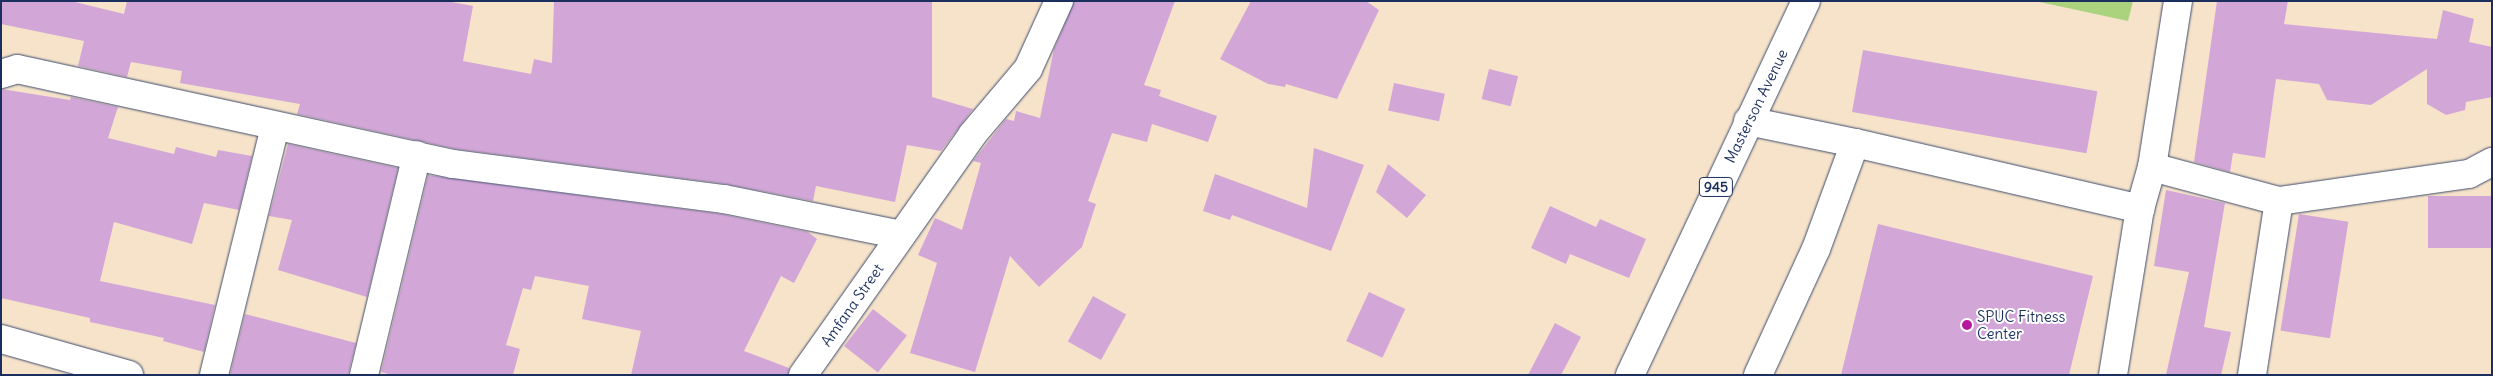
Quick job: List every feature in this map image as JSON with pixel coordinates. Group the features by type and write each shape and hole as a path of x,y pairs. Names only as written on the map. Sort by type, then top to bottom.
{"street":[{"name":"Amfana Street","path":"803,375 972,135 1028,69 1060,1"},
{"name":"Masterson Avenue","path":"1630,375 1806,1"},
{"path":"2112,375 2140,209 2152,167 2178,1"},
{"path":"1,74 17,69 275,127 453,164 724,199 902,235"},
{"path":"1748,121 1855,143 2140,209"},
{"path":"214,375 275,127"},
{"path":"1758,375 1816,249 1855,143"},
{"path":"364,375 417,156"},
{"path":"2152,167 2279,200 2469,174 2492,162"},
{"path":"2252,375 2279,200"},
{"path":"1,339 129,375"}],"green space":[{"path":"2035,1 2133,1 2128,21"}],"building":[{"path":"1,1 71,1 124,14 127,1 446,1 473,6 463,61 531,74 534,59 552,63 554,1 932,1 932,97 973,109 941,151 907,145 895,202 816,186 813,201 726,184 456,149 297,114 300,104 180,83 182,71 131,62 127,77 78,66 84,41 1,24"},
{"path":"1074,1 1175,1 1144,85 1161,90 1159,96 1217,116 1208,142 1152,124 1147,142 1112,133 1088,201 1096,204 1082,247 1039,287 1010,256 975,372 910,353 937,263 918,255 935,218 962,230 981,163 973,161 1006,119 1014,121 1016,111 1040,118 1054,49"},
{"path":"1251,1 1366,1 1379,10 1337,99 1286,84 1285,87 1268,84 1220,59"},
{"path":"2217,1 2288,1 2284,24 2437,39 2443,10 2474,19 2469,42 2492,47 2492,97 2466,102 2465,110 2446,115 2427,104 2427,69 2371,105 2327,100 2319,84 2276,79 2265,158 2233,153 2230,172 2194,162"},
{"path":"1863,50 2097,91 2086,153 1852,112"},
{"path":"1489,69 1518,76 1511,106 1482,99"},
{"path":"1394,83 1445,94 1439,121 1388,110"},
{"path":"1,89 70,100 71,97 118,107 108,138 174,154 176,147 216,157 218,150 252,156 239,210 204,203 192,244 114,222 100,281 215,305 204,352 163,341 164,338 90,322 90,318 1,298"},
{"path":"288,144 398,168 367,297 278,270 292,220 269,216"},
{"path":"1314,148 1364,165 1331,251 1232,215 1230,220 1203,211 1215,174 1307,208"},
{"path":"1388,164 1426,195 1407,218 1376,192"},
{"path":"428,175 721,214 808,232 817,239 794,283 781,276 744,351 789,368 788,375 631,375 641,331 582,319 589,286 535,276 531,290 523,288 506,345 520,349 513,375 392,375 381,372"},
{"path":"2166,190 2225,203 2204,327 2231,332 2221,375 2166,375 2189,272 2154,266"},
{"path":"2428,196 2492,196 2492,248 2428,248"},
{"path":"1550,206 1596,227 1600,219 1646,239 1629,278 1570,254 1566,264 1531,248"},
{"path":"2299,214 2348,222 2330,338 2281,331"},
{"name":"SPUC Fitness Center","path":"1878,224 2093,276 2069,375 1841,375"},
{"path":"1369,292 1405,309 1382,358 1346,341"},
{"path":"1093,296 1126,314 1101,360 1068,341"},
{"path":"873,309 907,335 878,373 844,346"},
{"path":"245,314 356,343 348,375 230,375"},
{"path":"1555,323 1581,337 1561,375 1528,375"}],"place":[{"name":"SPUC Fitness Center","path":"1967,325"}]}
